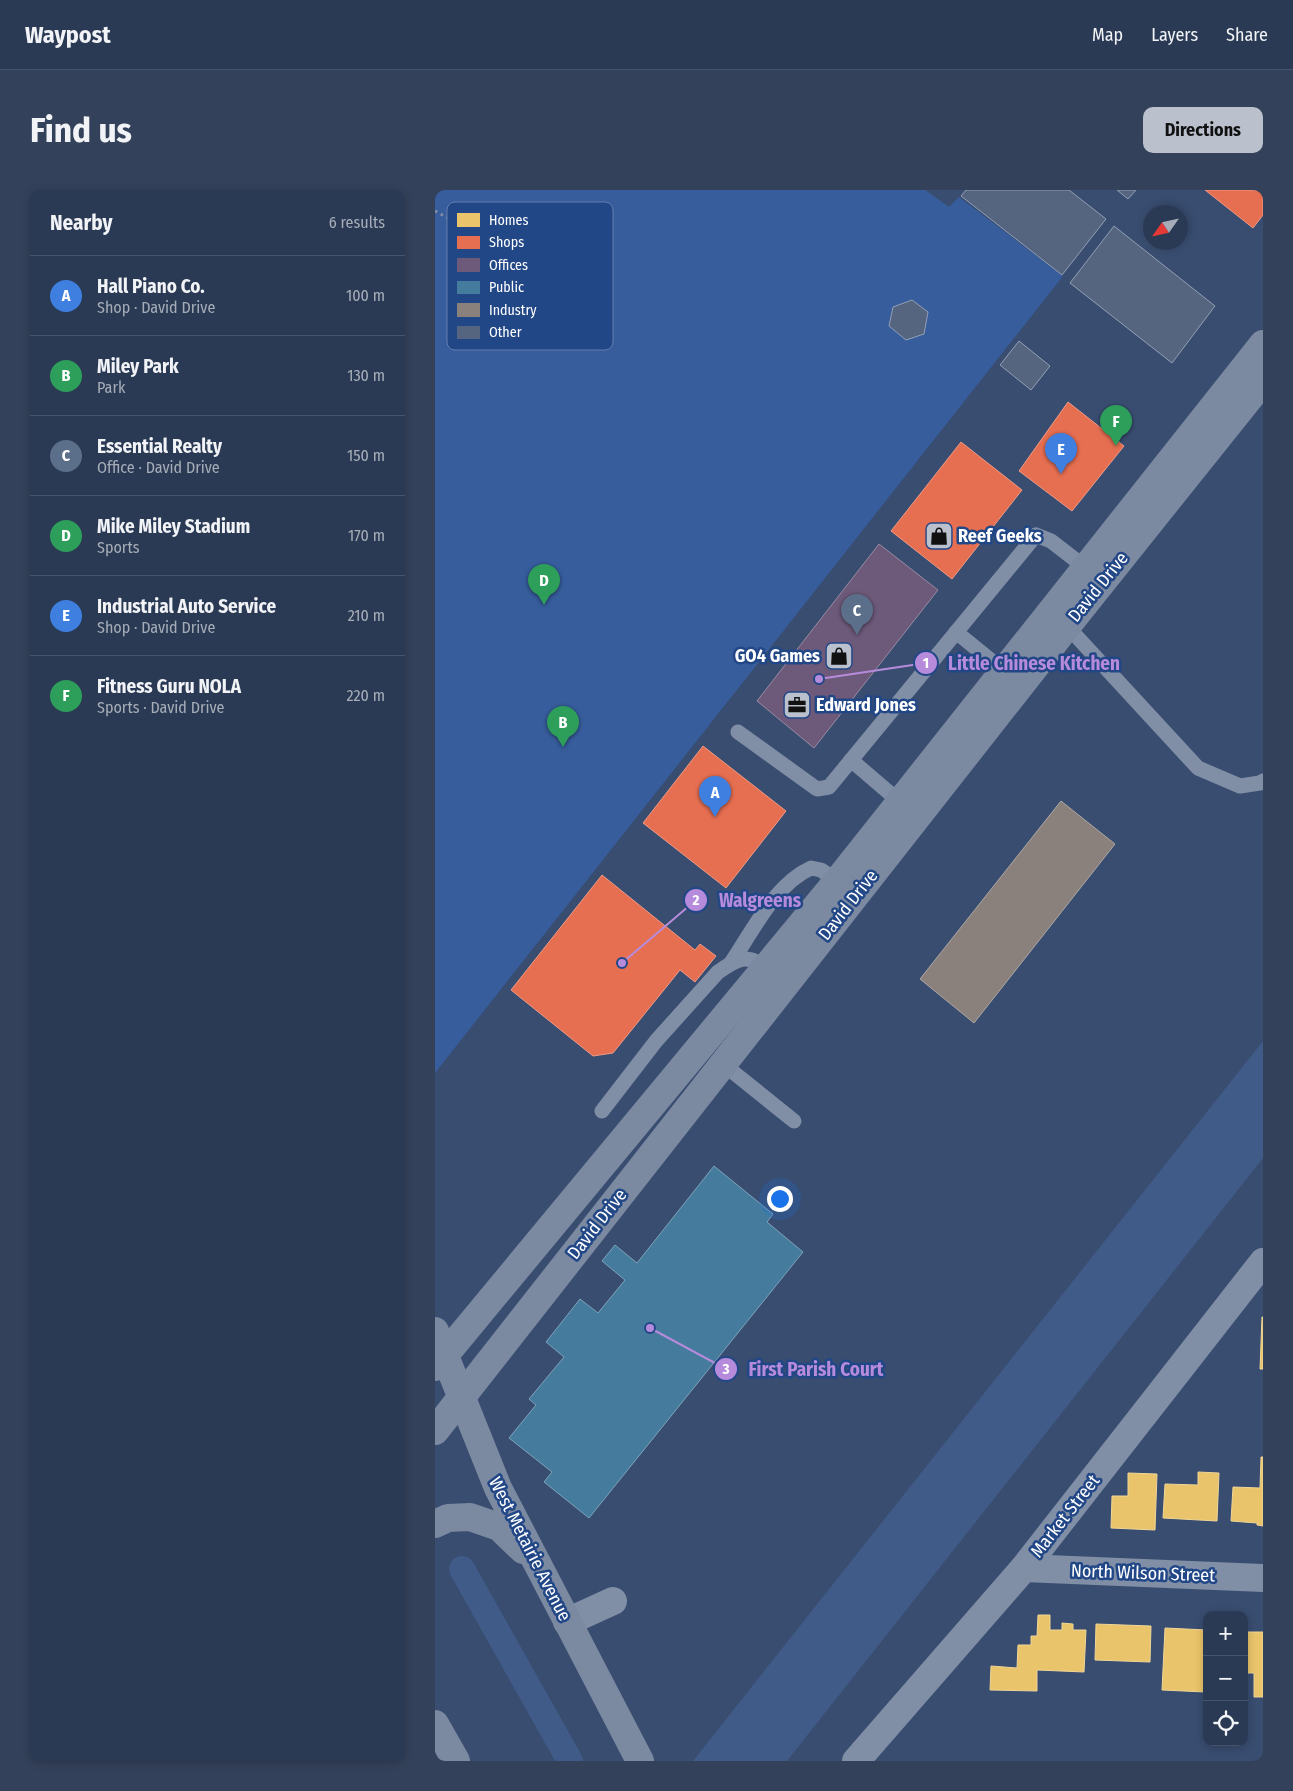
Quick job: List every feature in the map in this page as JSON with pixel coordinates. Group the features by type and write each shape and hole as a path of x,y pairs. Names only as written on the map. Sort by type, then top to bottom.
{"main road":[{"name":"David Drive","path":"438,1351 701,1046 837,882 1263,344"},
{"name":"David Drive","path":"435,1431 1067,626 1263,381"},
{"path":"701,1046 723,1064"},
{"name":"West Metairie Avenue","path":"438,1351 461,1397 498,1488 640,1761"},
{"path":"435,1524 449,1518 471,1516 499,1527 538,1565"},
{"path":"435,1724 456,1761"}],"street":[{"name":"Market Street","path":"856,1761 1024,1568 1263,1262"},
{"name":"North Wilson Street","path":"1024,1568 1263,1578"},
{"path":"567,1622 613,1601"}],"lane":[{"path":"738,732 817,789 829,787 1036,535 1051,541 1086,568"},
{"path":"1067,626 1199,768 1240,786 1263,781"},
{"path":"956,632 1004,671"},
{"path":"851,760 900,802"},
{"path":"602,1111 656,1041 711,979 731,963 760,919 782,889 792,879 811,868 821,870 837,882"},
{"path":"731,963 745,959 756,960 765,968"},
{"path":"723,1064 794,1121"}],"path":[{"path":"435,211 447,217"}],"shaded area":[{"path":"435,190 925,190 949,207 959,197 1063,276 435,1073"},
{"path":"1263,1041 1263,1158 787,1761 693,1761"}],"building: Homes":[{"path":"1262,1317 1263,1369 1260,1369"},
{"path":"1261,1457 1263,1457 1263,1526 1257,1525 1257,1523 1231,1521 1233,1487 1260,1488"},
{"path":"1198,1472 1219,1473 1217,1521 1163,1518 1165,1484 1198,1485"},
{"path":"1128,1473 1157,1474 1155,1530 1111,1528 1112,1496 1128,1496"},
{"path":"1038,1615 1050,1615 1050,1630 1062,1630 1062,1623 1073,1624 1073,1630 1086,1630 1084,1672 1037,1670 1037,1691 990,1690 991,1666 1017,1668 1018,1645 1031,1645 1031,1636 1037,1636"},
{"path":"1096,1624 1151,1626 1150,1662 1095,1660"},
{"path":"1165,1628 1203,1630 1203,1692 1162,1690"},
{"path":"1248,1632 1263,1632 1263,1697 1254,1697 1254,1673 1248,1673"}],"building: Shops":[{"path":"1205,190 1263,190 1263,215 1253,228"},
{"path":"1068,402 1124,446 1072,511 1019,471"},
{"path":"961,442 1022,490 952,579 891,531"},
{"path":"703,746 786,811 726,888 643,823"},
{"path":"602,875 695,950 700,944 716,956 695,982 680,970 613,1053 593,1056 511,990"}],"building: Offices":[{"path":"879,544 938,590 814,748 757,701"}],"building: Public":[{"path":"714,1166 773,1214 767,1222 803,1252 589,1518 544,1482 552,1472 509,1438 536,1405 529,1399 564,1357 546,1342 580,1299 598,1313 625,1280 602,1261 615,1245 637,1263"}],"building: Industry":[{"path":"1061,801 1115,844 974,1023 920,979"}],"building: Other":[{"path":"966,190 1069,190 1106,219 1062,275 961,196"},
{"path":"1117,190 1136,190 1128,199"},
{"path":"1114,226 1215,306 1172,363 1070,283"},
{"path":"912,300 928,312 924,334 906,340 889,326 893,307"},
{"path":"1019,341 1050,366 1031,390 1000,365"}],"waterway":[{"path":"462,1569 570,1761"}],"place":[{"name":"Fitness Guru NOLA","path":"1116,446"},
{"name":"Industrial Auto Service","path":"1061,474"},
{"name":"Reef Geeks","path":"939,536"},
{"name":"Mike Miley Stadium","path":"544,605"},
{"name":"Essential Realty","path":"857,635"},
{"name":"GO4 Games","path":"839,656"},
{"name":"Little Chinese Kitchen","path":"819,679"},
{"name":"Edward Jones","path":"797,705"},
{"name":"Miley Park","path":"563,747"},
{"name":"Hall Piano Co.","path":"715,817"},
{"name":"Walgreens","path":"622,963"},
{"name":"First Parish Court","path":"650,1328"}]}
